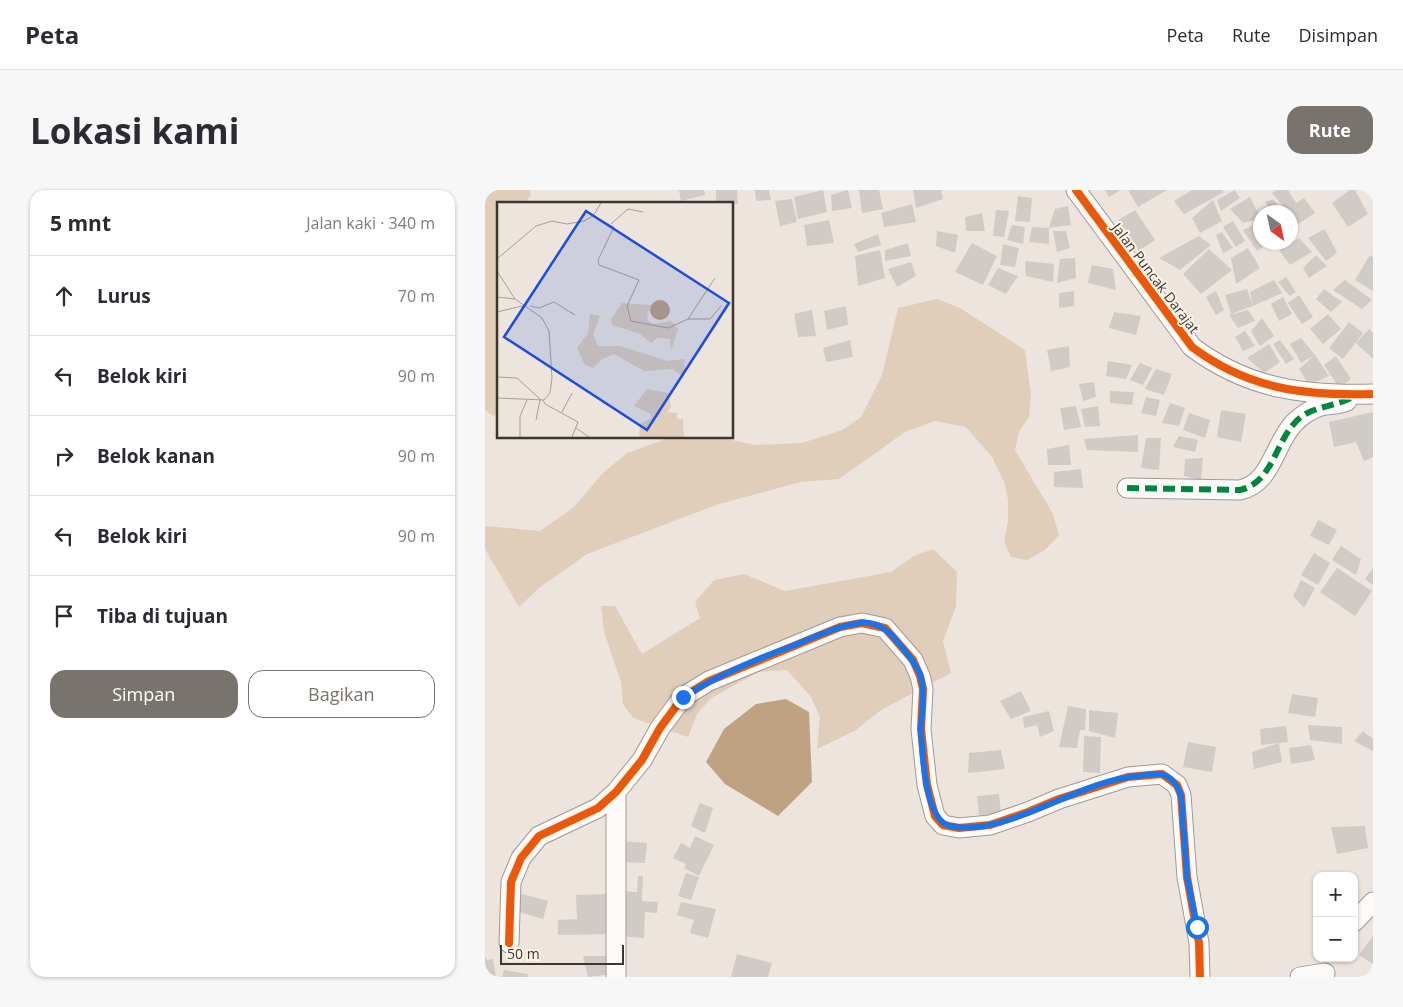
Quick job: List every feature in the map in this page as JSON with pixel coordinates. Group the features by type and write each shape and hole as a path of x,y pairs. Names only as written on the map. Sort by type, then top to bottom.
{"street":[{"name":"Jalan Puncak Darajat","path":"1076,190 1192,346 1212,362 1260,384 1305,392 1368,392"},
{"path":"1127,488 1240,490 1251,487 1261,479 1289,430 1301,417 1320,406 1344,403 1368,392"},
{"path":"509,943 511,882 521,858 539,836 598,808 616,792 642,760 660,728 683,697 709,681 761,658 840,628 862,623 885,628 913,660 921,676 923,689 921,729 927,785 935,816 943,825 959,828 990,825 1128,776 1162,774 1177,785 1181,795 1187,877 1199,943 1200,977"},
{"path":"616,792 616,977"},
{"path":"1358,918 1373,902"},
{"path":"1300,977 1327,969"}],"shaded area":[{"path":"485,190 530,190 531,195 526,202 497,202 497,415 493,416 485,410"},
{"path":"937,299 960,308 1025,350 1031,396 1029,417 1019,432 1015,450 1053,514 1059,535 1045,550 1027,560 1011,557 1004,542 1008,521 1008,500 1005,484 992,457 966,427 935,421 905,432 839,479 801,482 719,504 587,554 539,588 519,607 485,549 485,526 540,531 574,507 603,473 627,453 666,439 728,439 755,445 802,443 842,430 861,417 882,375 898,308"},
{"path":"933,549 957,572 956,606 943,641 951,673 881,710 856,730 817,749 820,717 811,697 787,670 759,672 711,698 697,714 688,737 633,718 623,704 621,682 604,632 601,606 615,606 642,654 700,618 695,602 714,580 744,574 785,591 891,572 914,556"},
{"path":"786,699 809,712 812,782 778,816 725,784 706,762 724,729 756,704"}],"building":[{"path":"679,190 704,190 705,195 681,201"},
{"path":"716,190 737,190 738,204 734,204 734,202 716,202"},
{"path":"755,190 769,190 771,200 756,201"},
{"path":"823,190 827,212 798,219 794,197"},
{"path":"848,190 852,208 832,211 831,195"},
{"path":"859,190 879,190 883,209 862,213"},
{"path":"913,190 941,190 943,199 916,208"},
{"path":"1105,190 1121,190 1109,197"},
{"path":"1128,190 1167,190 1138,207"},
{"path":"1192,190 1221,190 1224,192 1184,214 1174,201"},
{"path":"1235,190 1240,198 1221,211 1217,200"},
{"path":"1277,190 1288,190 1296,203 1304,198 1315,213 1298,224 1298,205 1282,205 1272,193"},
{"path":"1350,190 1355,190 1368,214 1348,227 1332,203"},
{"path":"1018,196 1032,198 1030,222 1015,221"},
{"path":"1250,197 1254,205 1253,220 1243,223 1230,209"},
{"path":"792,199 797,222 780,226 775,201"},
{"path":"1273,199 1278,205 1267,205 1265,202"},
{"path":"1213,200 1222,221 1200,233 1192,218"},
{"path":"912,204 916,222 884,227 881,213"},
{"path":"1068,206 1071,225 1049,228 1055,209"},
{"path":"996,210 1009,211 1004,237 993,236"},
{"path":"1135,210 1155,240 1139,251 1118,220"},
{"path":"982,213 985,231 966,231 965,217"},
{"path":"829,220 834,243 807,246 804,225"},
{"path":"1233,221 1245,241 1236,247 1223,227"},
{"path":"1012,225 1025,227 1023,244 1007,240"},
{"path":"1253,225 1253,245 1243,230"},
{"path":"1032,227 1049,228 1049,244 1029,242"},
{"path":"1325,229 1337,253 1326,261 1308,238"},
{"path":"937,231 958,235 955,253 936,246"},
{"path":"1053,231 1066,231 1070,248 1057,252"},
{"path":"1222,232 1233,248 1223,253 1216,235"},
{"path":"878,234 881,245 858,252 854,244"},
{"path":"1199,236 1211,245 1180,270 1159,258"},
{"path":"1298,239 1312,252 1290,265 1279,250 1298,250"},
{"path":"908,243 911,256 885,261 885,250"},
{"path":"972,243 997,256 983,285 955,272"},
{"path":"1003,244 1019,248 1015,267 1000,265"},
{"path":"1248,248 1260,268 1236,284 1231,258"},
{"path":"1209,249 1232,270 1201,294 1183,274"},
{"path":"880,250 885,278 858,286 855,256"},
{"path":"1316,255 1327,266 1309,278 1303,268"},
{"path":"1370,255 1373,257 1373,291 1355,280"},
{"path":"1075,258 1076,278 1057,283 1060,259"},
{"path":"1025,261 1054,264 1053,282 1026,276"},
{"path":"911,262 916,276 897,287 888,269"},
{"path":"1092,265 1113,269 1116,290 1088,283"},
{"path":"998,268 1018,276 1006,294 988,285"},
{"path":"1286,277 1296,292 1290,296 1278,282"},
{"path":"1274,280 1282,293 1253,306 1250,292"},
{"path":"1345,280 1372,300 1362,309 1333,290"},
{"path":"1247,289 1253,306 1231,314 1225,295"},
{"path":"1324,289 1342,302 1331,312 1316,299"},
{"path":"1074,291 1074,306 1059,308 1059,293"},
{"path":"1216,291 1224,310 1216,315 1206,297"},
{"path":"1299,295 1313,317 1302,324 1288,303"},
{"path":"1283,297 1292,314 1279,321 1271,304"},
{"path":"846,306 848,325 827,330 824,311"},
{"path":"812,310 816,336 798,337 794,314"},
{"path":"1248,310 1255,321 1238,328 1229,315"},
{"path":"1114,312 1141,316 1136,335 1109,328"},
{"path":"1328,314 1341,329 1323,344 1310,329"},
{"path":"1262,318 1274,336 1260,346 1251,331"},
{"path":"1349,322 1363,333 1343,359 1329,348"},
{"path":"1369,329 1373,333 1373,359 1356,343"},
{"path":"1245,331 1255,346 1243,351 1235,337"},
{"path":"1301,338 1315,355 1301,363 1290,344"},
{"path":"850,340 853,357 826,362 823,348"},
{"path":"1280,340 1294,359 1286,364 1273,344"},
{"path":"1269,344 1280,362 1264,373 1247,358"},
{"path":"1069,346 1070,367 1051,371 1047,350"},
{"path":"1315,355 1329,376 1309,385 1299,369"},
{"path":"1336,356 1351,379 1339,388 1324,365"},
{"path":"1108,361 1132,365 1126,379 1106,376"},
{"path":"1140,363 1152,368 1143,385 1130,380"},
{"path":"1156,369 1172,374 1164,395 1145,389"},
{"path":"1094,382 1096,397 1083,401 1079,384"},
{"path":"1110,391 1134,392 1132,405 1110,403"},
{"path":"1146,397 1160,400 1156,416 1141,413"},
{"path":"1170,403 1185,408 1179,426 1162,423"},
{"path":"1076,406 1081,427 1064,430 1060,408"},
{"path":"1098,406 1100,426 1085,427 1081,409"},
{"path":"1221,410 1246,414 1241,442 1217,437"},
{"path":"1373,412 1373,457 1364,461 1356,442 1334,447 1329,422"},
{"path":"1189,413 1210,420 1205,438 1183,430"},
{"path":"1138,435 1138,452 1087,450 1084,439"},
{"path":"1179,436 1198,440 1195,452 1173,447"},
{"path":"1146,438 1161,438 1159,470 1141,468"},
{"path":"1069,445 1071,465 1048,465 1047,449"},
{"path":"1203,458 1201,480 1184,476 1185,459"},
{"path":"1081,469 1083,488 1054,487 1054,472"},
{"path":"1318,520 1337,530 1329,545 1310,536"},
{"path":"1341,546 1361,559 1356,575 1332,560"},
{"path":"1314,553 1330,563 1318,585 1301,575"},
{"path":"1337,568 1372,591 1355,616 1320,592"},
{"path":"1373,568 1373,585 1365,579"},
{"path":"1301,580 1315,588 1304,608 1293,596"},
{"path":"1021,691 1031,711 1011,719 1000,701"},
{"path":"1292,694 1318,698 1315,717 1288,713"},
{"path":"1068,706 1086,709 1085,730 1080,730 1077,748 1059,747"},
{"path":"1089,710 1118,713 1115,738 1089,731"},
{"path":"1049,711 1054,731 1040,737 1037,725 1024,728 1023,717"},
{"path":"1308,725 1342,727 1342,744 1310,740"},
{"path":"1286,726 1288,742 1261,745 1260,729"},
{"path":"1363,731 1373,739 1373,751 1354,741"},
{"path":"1084,736 1101,737 1100,773 1083,772"},
{"path":"1188,742 1216,747 1212,772 1183,767"},
{"path":"1279,743 1282,762 1254,769 1252,752"},
{"path":"1311,745 1315,760 1291,764 1289,748"},
{"path":"1001,750 1005,769 968,773 969,753"},
{"path":"999,794 1001,813 979,815 977,796"},
{"path":"700,803 713,808 705,833 691,826"},
{"path":"1365,826 1368,848 1337,854 1331,827"},
{"path":"695,836 714,845 699,876 684,868 686,864 673,858 681,843 690,848"},
{"path":"621,841 647,843 645,863 619,862"},
{"path":"686,873 699,877 691,900 678,896"},
{"path":"638,876 643,876 642,901 658,902 657,913 645,912 644,938 619,936 621,891 637,892"},
{"path":"522,894 548,901 543,919 519,912"},
{"path":"611,894 612,934 558,935 558,920 577,919 576,895"},
{"path":"681,902 716,909 708,938 690,933 694,920 677,915"},
{"path":"1373,936 1373,964 1359,955"},
{"path":"737,954 772,963 768,977 731,977"},
{"path":"485,956 487,960 493,959 496,977 485,977"},
{"path":"583,956 609,956 612,974 588,977"},
{"path":"504,970 528,974 527,977 502,977"}],"marked path":[{"path":"1127,488 1240,490 1252,485 1261,478 1268,469 1285,436 1301,417 1314,410 1354,396"}],"cycle path":[{"path":"1076,190 1192,347 1234,372 1278,387 1323,393 1373,394"},
{"path":"509,943 511,882 521,858 539,836 598,808 616,792 642,760 660,728 683,697 709,681 840,627 862,623 885,628 913,660 920,676 923,689 921,729 927,785 935,816 943,825 959,828 990,825 1059,799 1128,777 1162,774 1177,785 1181,795 1187,877 1199,943 1200,977"}],"route":[{"path":"683,697 709,681 761,658 840,628 862,623 885,628 913,660 921,676 923,689 921,729 927,785 935,816 943,825 959,828 990,825 1101,784 1128,776 1162,774 1177,785 1181,795 1183,843 1187,877 1197,927"}]}
